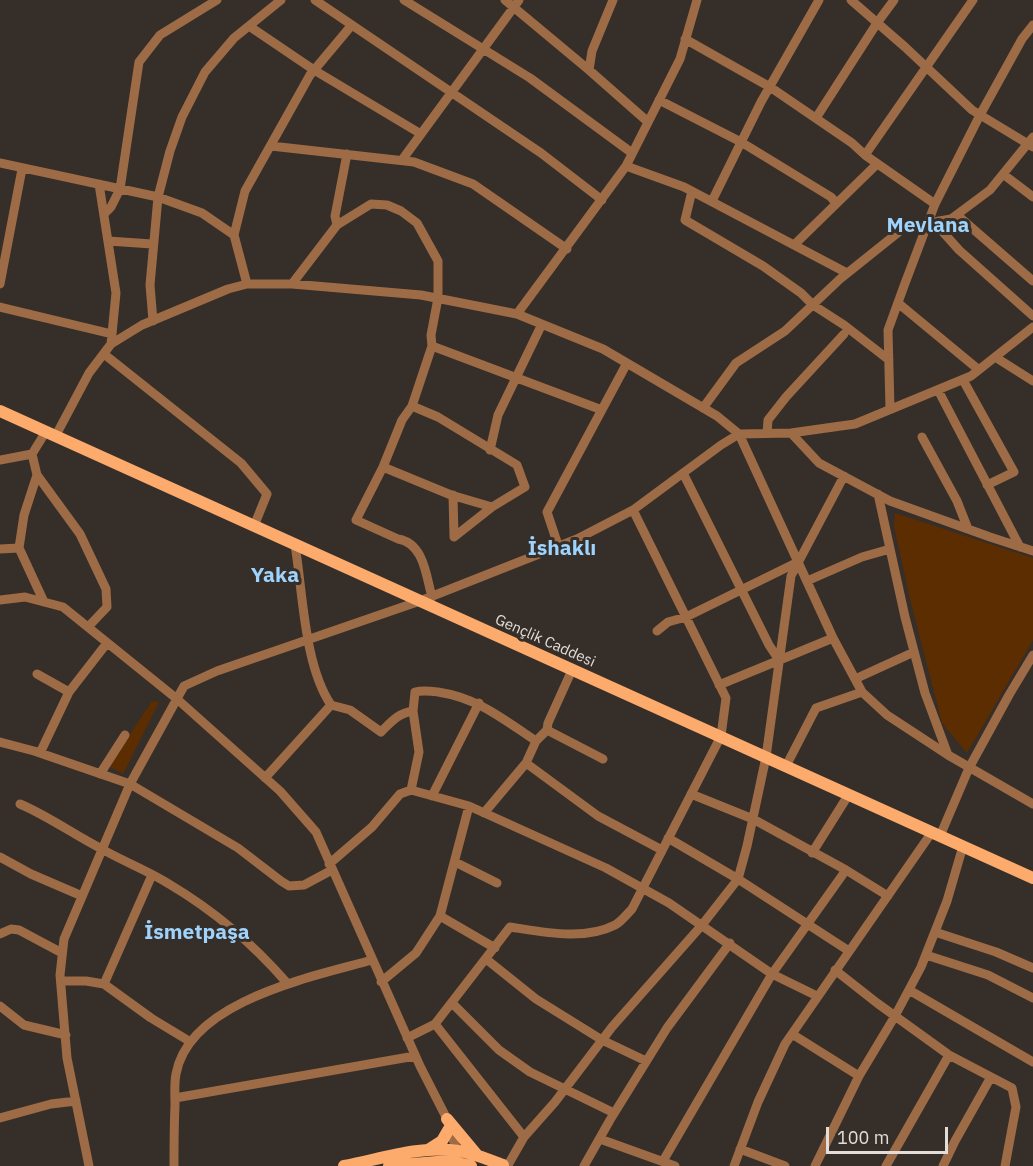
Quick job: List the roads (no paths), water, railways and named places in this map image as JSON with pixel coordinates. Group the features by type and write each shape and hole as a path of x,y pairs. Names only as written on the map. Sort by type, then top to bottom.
{"main road":[{"name":"Gençlik Caddesi","path":"0,411 295,545 426,599 572,670 1033,878"},
{"path":"428,1150 442,1141 448,1124"},
{"path":"448,1124 471,1162"},
{"path":"344,1166 428,1150 458,1151 471,1162"},
{"path":"389,1166 433,1162 471,1162 506,1166"}],"street":[{"path":"104,214 111,207 120,189 139,62 160,35 205,3 217,0"},
{"path":"153,321 150,285 158,197 182,117 205,72 234,38 281,0"},
{"path":"315,0 541,153 602,200"},
{"path":"404,0 530,78 632,153"},
{"path":"505,0 517,4 648,122"},
{"path":"589,70 592,51 613,0"},
{"path":"517,314 626,166 680,59 697,0"},
{"path":"712,201 770,87 819,0"},
{"path":"703,408 736,363 785,331 847,273 905,227 951,219 957,215 990,190 1031,143 972,110 851,0"},
{"path":"816,118 894,0"},
{"path":"865,155 973,0"},
{"path":"402,160 517,4"},
{"path":"249,26 314,69 421,134"},
{"path":"247,284 234,235 245,191 314,69 351,26"},
{"path":"890,409 888,330 898,303 935,204 980,115 1022,39 1033,26"},
{"path":"685,39 770,87 935,204"},
{"path":"659,100 741,142 831,197 836,203"},
{"path":"271,146 414,162 473,184 567,249"},
{"path":"337,225 335,216 347,154"},
{"path":"0,163 158,197 202,213 234,235"},
{"path":"794,245 877,164"},
{"path":"626,166 692,191 847,273"},
{"path":"0,284 21,169"},
{"path":"1003,174 1033,197"},
{"path":"0,460 32,454 50,435 112,339 116,293 99,184"},
{"path":"692,191 685,220 763,266 801,292 813,305 844,325 889,360"},
{"path":"292,284 337,225 371,204 387,205 401,211 417,223 438,261 438,298 431,335 432,346 412,406 402,420 383,467 356,520 405,540 419,552 426,599"},
{"path":"957,215 1033,281"},
{"path":"929,222 942,231 959,250 1033,316"},
{"path":"108,241 152,244"},
{"path":"0,307 112,339 228,289 247,284 292,284 438,298 517,314 603,349 703,408 739,434 833,638 862,692 887,715 948,755 1033,804"},
{"path":"898,303 978,370"},
{"path":"490,450 498,415 542,324"},
{"path":"89,1166 68,1058 61,981 64,939 130,784 184,686 217,671 426,599 559,548 633,510 739,434 792,434 855,424 963,380 1033,327"},
{"path":"767,433 768,420 844,334"},
{"path":"432,346 602,410"},
{"path":"104,354 241,463 267,494 254,526"},
{"path":"995,357 1033,381"},
{"path":"559,548 547,512 627,363"},
{"path":"963,380 1014,472 987,485"},
{"path":"938,390 1020,547"},
{"path":"412,406 438,417 517,465 525,487 492,507 454,537 453,495"},
{"path":"792,434 819,463 890,501 1033,551"},
{"path":"922,437 957,501 968,529"},
{"path":"32,454 37,475 80,534 106,589 107,607 88,627"},
{"path":"383,467 453,495 492,507"},
{"path":"683,473 741,590 780,660"},
{"path":"37,475 24,515 19,548 44,602"},
{"path":"506,1166 524,1137 565,1089 602,1040 702,925 738,879 766,757 791,576 844,476"},
{"path":"878,494 925,693 948,755"},
{"path":"407,1038 435,1024 510,927 565,935 616,925 632,909 721,736 726,698 633,510"},
{"path":"295,545 308,640 326,697 331,705 350,710 381,732 397,716 413,711"},
{"path":"0,549 19,548"},
{"path":"807,581 862,557 890,549"},
{"path":"657,631 668,622 686,616 798,562"},
{"path":"0,600 25,597 63,607 177,699 280,791 316,832 381,981 448,1124 458,1151"},
{"path":"720,685 833,638"},
{"path":"40,753 69,692 107,643"},
{"path":"855,679 915,652"},
{"path":"734,1166 758,1102 785,1044 888,896 936,834 969,768 1033,655"},
{"path":"484,813 526,763 536,741 547,730 572,670"},
{"path":"37,674 69,692"},
{"path":"411,790 419,752 413,711 415,692 421,690 453,694 479,703 536,741"},
{"path":"786,766 816,708 862,692"},
{"path":"432,796 479,703"},
{"path":"265,778 331,705"},
{"path":"547,730 603,759"},
{"path":"100,774 125,735"},
{"path":"0,742 40,753 130,784 238,848 289,885 304,885 330,867 372,827 400,794 411,790 469,806 606,868 702,925 772,974 817,996"},
{"path":"526,763 598,816 662,850"},
{"path":"691,794 753,819 888,896"},
{"path":"812,853 849,794"},
{"path":"20,804 169,884 264,957 287,983"},
{"path":"381,981 416,953 440,916 469,806"},
{"path":"668,838 738,879 849,951"},
{"path":"815,1166 859,1076 895,1016 926,955 947,901 963,846"},
{"path":"0,857 31,874 82,896"},
{"path":"455,862 497,883"},
{"path":"663,1161 772,974 846,870"},
{"path":"105,984 152,875"},
{"path":"440,916 495,948"},
{"path":"0,934 11,929 19,930 62,953"},
{"path":"935,932 996,952 1033,968"},
{"path":"584,1166 667,1028 730,943"},
{"path":"926,955 988,975 1033,998"},
{"path":"486,959 536,999 602,1040 646,1061"},
{"path":"174,1166 176,1073 189,1041 212,1021 243,1002 287,983 372,960"},
{"path":"835,970 949,1055 1012,1088 1016,1107 1005,1166"},
{"path":"61,981 105,984 151,1018 189,1041"},
{"path":"909,990 1033,1062"},
{"path":"452,1003 499,1050 530,1072 614,1113"},
{"path":"0,1006 24,1025 66,1035"},
{"path":"435,1024 524,1137"},
{"path":"792,1034 859,1076"},
{"path":"886,1166 949,1055"},
{"path":"175,1098 415,1056"},
{"path":"943,1166 992,1077"},
{"path":"0,1118 51,1104 76,1101"},
{"path":"600,1139 675,1166"},
{"path":"740,1149 785,1166"}],"district":[{"name":"Mevlana","path":"928,226"},
{"name":"İshaklı","path":"562,549"},
{"name":"Yaka","path":"275,576"},
{"name":"İsmetpaşa","path":"197,933"}]}
